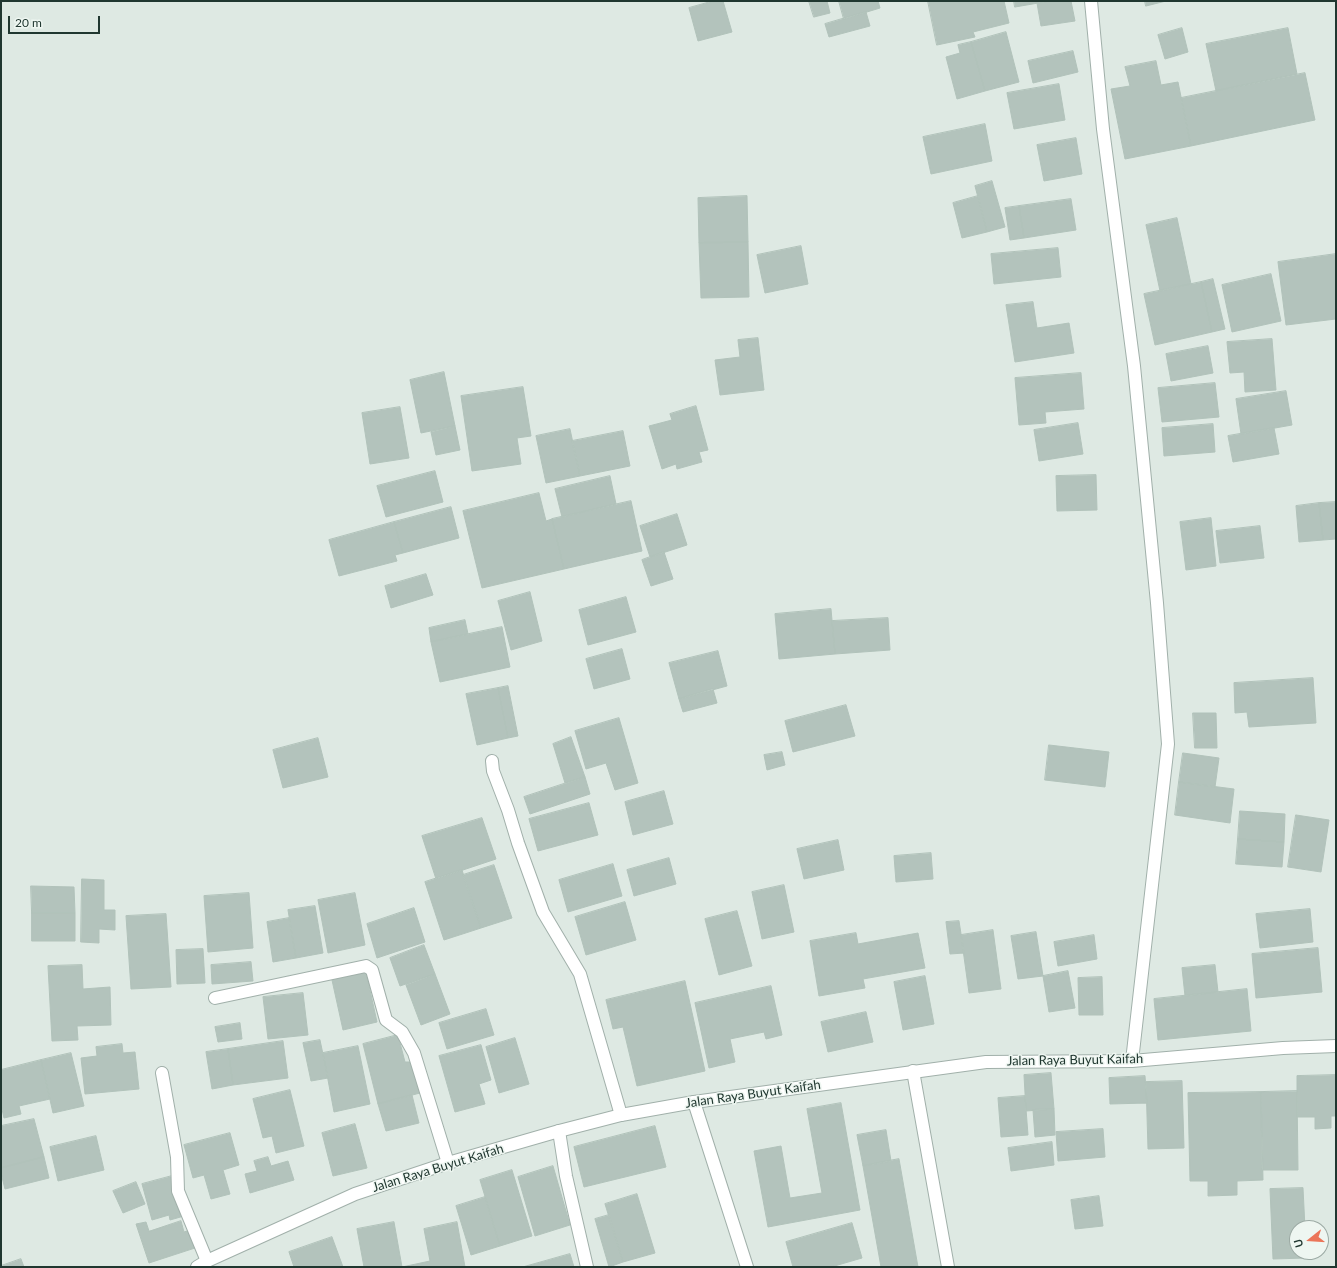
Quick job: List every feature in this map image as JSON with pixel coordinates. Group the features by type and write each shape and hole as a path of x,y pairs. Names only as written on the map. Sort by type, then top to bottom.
{"street":[{"path":"1091,1 1103,129 1134,366 1157,603 1168,744 1132,1061"},
{"path":"492,761 493,771 543,912 580,974 621,1115"},
{"path":"214,998 366,966 372,970 386,1020 402,1032 414,1054 448,1164"},
{"name":"Jalan Raya Buyut Kaifah","path":"202,1264 355,1194 448,1164 559,1131 621,1115 694,1102 986,1062 1132,1061 1283,1048 1336,1046"},
{"path":"913,1071 948,1267"},
{"path":"162,1073 177,1157 178,1191 202,1264"},
{"path":"694,1102 747,1267"},
{"path":"559,1131 566,1176 587,1267"}],"building":[{"path":"713,1 723,1 732,32 698,41 689,8"},
{"path":"809,1 827,1 830,13 814,17"},
{"path":"839,1 878,1 880,8 844,19"},
{"path":"928,1 1004,1 1009,23 973,32 975,37 937,45"},
{"path":"1014,1 1050,1 1015,7"},
{"path":"1050,1 1071,1 1075,21 1041,26 1037,3"},
{"path":"1145,1 1166,1 1146,6"},
{"path":"866,12 870,26 829,37 825,24"},
{"path":"1182,28 1188,52 1165,59 1158,35"},
{"path":"1288,28 1297,74 1216,91 1206,44"},
{"path":"1006,32 1019,82 985,91 971,42"},
{"path":"971,42 985,91 957,99 946,57 960,53 958,45"},
{"path":"1073,51 1078,72 1033,83 1028,61"},
{"path":"1156,61 1161,85 1178,82 1191,146 1125,159 1111,89 1130,86 1125,67"},
{"path":"1305,73 1315,120 1191,146 1181,98"},
{"path":"1059,84 1065,120 1014,129 1007,93"},
{"path":"985,124 992,161 931,174 923,137"},
{"path":"1076,138 1082,174 1044,181 1037,145"},
{"path":"992,181 1005,227 987,232 975,186"},
{"path":"747,196 748,242 699,243 698,198"},
{"path":"978,196 987,232 962,238 953,203"},
{"path":"1071,199 1076,230 1024,238 1019,206"},
{"path":"1019,206 1024,238 1010,240 1005,208"},
{"path":"1177,218 1191,284 1160,291 1146,225"},
{"path":"748,242 749,297 701,298 699,243"},
{"path":"801,246 808,284 765,293 757,255"},
{"path":"1058,248 1061,277 994,284 991,254"},
{"path":"1336,254 1336,319 1286,325 1278,262"},
{"path":"1271,274 1281,321 1232,332 1222,285"},
{"path":"1213,279 1225,329 1212,332 1201,282"},
{"path":"1201,282 1212,332 1155,345 1144,294"},
{"path":"1033,302 1037,328 1069,323 1074,353 1015,362 1006,305"},
{"path":"758,338 764,390 720,395 715,360 740,357 738,340"},
{"path":"1272,339 1276,390 1245,392 1244,372 1230,373 1227,342"},
{"path":"1208,346 1213,373 1171,381 1166,354"},
{"path":"444,372 455,426 421,433 410,380"},
{"path":"1081,373 1084,409 1045,412 1046,423 1019,425 1015,378"},
{"path":"1215,383 1219,417 1162,422 1158,388"},
{"path":"523,387 531,436 517,438 521,464 472,471 461,396"},
{"path":"1286,391 1292,425 1241,434 1236,399"},
{"path":"696,406 708,450 699,452 702,462 677,469 676,464 662,469 649,426 672,420 670,414"},
{"path":"400,407 409,458 370,464 362,413"},
{"path":"1078,423 1083,454 1039,461 1034,430"},
{"path":"1213,424 1215,452 1164,456 1162,428"},
{"path":"455,426 460,450 436,455 431,432"},
{"path":"1274,428 1279,454 1233,462 1228,436"},
{"path":"570,429 580,476 546,483 536,436"},
{"path":"623,431 630,466 580,476 572,441"},
{"path":"435,471 443,502 386,517 377,486"},
{"path":"1096,475 1097,510 1057,511 1056,476"},
{"path":"610,476 616,504 562,517 555,489"},
{"path":"539,493 546,521 552,519 564,569 482,588 463,511"},
{"path":"631,501 642,551 564,569 552,519"},
{"path":"1336,502 1336,539 1323,540 1319,503"},
{"path":"1319,503 1323,540 1299,542 1296,506"},
{"path":"451,507 459,538 403,553 394,522"},
{"path":"677,514 687,545 650,557 640,526"},
{"path":"1211,518 1216,566 1186,570 1180,522"},
{"path":"394,522 403,553 395,555 397,561 339,576 329,540"},
{"path":"1260,526 1264,558 1220,563 1216,531"},
{"path":"664,552 673,579 651,586 642,560"},
{"path":"426,574 433,595 391,608 385,586"},
{"path":"530,592 542,641 511,650 498,601"},
{"path":"626,597 636,632 588,645 579,610"},
{"path":"831,609 835,654 779,659 775,614"},
{"path":"888,618 890,650 835,654 832,621"},
{"path":"465,620 468,634 431,642 429,628"},
{"path":"502,627 510,667 440,682 431,642"},
{"path":"622,649 630,679 594,689 586,659"},
{"path":"718,651 727,686 679,699 669,663"},
{"path":"1313,678 1316,723 1249,727 1247,712 1235,713 1234,683"},
{"path":"508,686 518,736 508,738 498,688"},
{"path":"498,688 508,738 477,745 466,694"},
{"path":"713,689 717,703 683,712 679,699"},
{"path":"846,705 855,736 793,752 785,721"},
{"path":"1193,713 1216,713 1217,748 1195,748"},
{"path":"619,718 638,783 615,790 606,763 586,769 575,731"},
{"path":"571,737 585,777 565,783 553,744"},
{"path":"318,738 328,777 283,788 273,750"},
{"path":"1049,745 1109,752 1105,787 1045,780"},
{"path":"782,752 785,765 767,770 764,755"},
{"path":"1183,753 1219,758 1215,787 1179,782"},
{"path":"585,777 590,794 530,814 524,797"},
{"path":"1179,782 1234,789 1230,823 1175,815"},
{"path":"664,791 673,824 633,835 625,802"},
{"path":"589,803 598,835 538,851 529,819"},
{"path":"1240,811 1285,814 1284,842 1238,839"},
{"path":"1296,815 1329,820 1321,872 1288,867"},
{"path":"482,818 496,859 436,879 422,836"},
{"path":"1238,839 1284,842 1282,867 1236,864"},
{"path":"838,840 844,870 804,879 797,849"},
{"path":"931,853 933,879 896,882 894,856"},
{"path":"669,858 676,884 634,896 627,870"},
{"path":"613,864 622,896 568,912 559,880"},
{"path":"494,865 512,918 481,928 463,875"},
{"path":"462,870 481,928 444,940 425,882"},
{"path":"82,879 104,880 104,910 115,910 115,930 99,929 99,943 81,942"},
{"path":"784,885 794,932 762,939 752,892"},
{"path":"31,886 74,887 75,913 32,913"},
{"path":"249,893 253,948 208,952 204,896"},
{"path":"355,893 365,945 328,953 318,900"},
{"path":"625,902 636,940 586,955 575,917"},
{"path":"315,906 323,953 296,958 288,910"},
{"path":"414,908 425,942 377,958 367,924"},
{"path":"1310,909 1313,942 1260,948 1256,914"},
{"path":"737,911 752,966 719,975 705,919"},
{"path":"32,913 75,913 75,941 32,941"},
{"path":"166,914 171,987 131,989 126,916"},
{"path":"289,918 296,958 273,962 267,922"},
{"path":"959,921 964,953 950,954 946,922"},
{"path":"993,930 1001,989 969,993 961,935"},
{"path":"1036,932 1043,976 1018,979 1011,936"},
{"path":"856,933 858,944 918,933 925,968 863,979 865,988 819,996 810,941"},
{"path":"1094,935 1097,959 1058,966 1054,942"},
{"path":"424,945 435,974 400,986 390,958"},
{"path":"1318,948 1322,992 1256,998 1252,954"},
{"path":"203,949 205,983 177,984 176,950"},
{"path":"251,962 253,981 212,984 211,965"},
{"path":"82,965 83,989 110,987 111,1025 77,1026 78,1040 52,1041 48,966"},
{"path":"1215,965 1218,992 1185,996 1182,968"},
{"path":"1068,971 1075,1008 1049,1012 1043,976"},
{"path":"366,972 377,1022 343,1030 332,980"},
{"path":"435,974 450,1014 421,1025 406,985"},
{"path":"925,976 934,1024 903,1030 894,982"},
{"path":"1102,977 1103,1015 1079,1015 1078,978"},
{"path":"685,981 705,1071 637,1086 623,1027 613,1029 606,1000"},
{"path":"771,986 782,1035 766,1039 764,1032 730,1039 735,1062 709,1068 695,1003"},
{"path":"1247,989 1251,1031 1158,1040 1154,999"},
{"path":"303,993 308,1035 268,1039 263,997"},
{"path":"486,1009 494,1035 447,1049 439,1023"},
{"path":"866,1012 873,1042 828,1052 821,1022"},
{"path":"240,1023 242,1039 218,1042 215,1027"},
{"path":"398,1035 405,1062 412,1062 420,1093 378,1104 363,1044"},
{"path":"515,1038 529,1084 499,1093 486,1047"},
{"path":"320,1040 328,1078 311,1081 303,1043"},
{"path":"283,1041 288,1078 233,1085 228,1049"},
{"path":"122,1044 123,1053 135,1052 139,1089 85,1094 81,1058 97,1056 96,1047"},
{"path":"481,1045 491,1080 479,1084 485,1104 455,1112 439,1056"},
{"path":"358,1046 370,1104 334,1112 323,1053"},
{"path":"228,1049 233,1085 212,1089 206,1052"},
{"path":"71,1053 84,1106 53,1113 41,1060"},
{"path":"41,1060 50,1099 19,1106 21,1114 4,1118 1,1105 1,1070"},
{"path":"1051,1073 1054,1109 1026,1111 1024,1075"},
{"path":"1336,1075 1336,1116 1331,1116 1331,1128 1315,1129 1315,1117 1297,1117 1297,1076"},
{"path":"1145,1076 1147,1103 1110,1104 1109,1078"},
{"path":"1182,1081 1184,1148 1148,1149 1146,1082"},
{"path":"290,1090 304,1146 276,1153 272,1136 263,1138 253,1099"},
{"path":"1297,1091 1298,1170 1262,1170 1261,1092"},
{"path":"1261,1092 1263,1180 1237,1181 1237,1195 1208,1196 1208,1181 1190,1181 1188,1093"},
{"path":"412,1095 419,1123 386,1131 378,1104"},
{"path":"1025,1096 1028,1135 1001,1137 998,1098"},
{"path":"841,1103 860,1210 768,1227 754,1151 781,1146 790,1198 822,1193 807,1109"},
{"path":"1054,1109 1055,1135 1035,1137 1033,1110"},
{"path":"34,1119 44,1157 1,1168 1,1126"},
{"path":"355,1124 367,1168 333,1176 322,1133"},
{"path":"655,1126 666,1167 584,1187 574,1147"},
{"path":"1103,1129 1105,1157 1058,1161 1056,1132"},
{"path":"886,1130 891,1161 863,1166 857,1135"},
{"path":"230,1133 239,1165 223,1170 230,1194 211,1199 204,1175 193,1178 184,1145"},
{"path":"96,1136 104,1170 58,1181 50,1147"},
{"path":"1052,1142 1054,1165 1011,1171 1008,1148"},
{"path":"44,1157 49,1178 5,1189 1,1168"},
{"path":"268,1157 271,1166 288,1161 294,1180 250,1193 245,1174 257,1171 254,1161"},
{"path":"899,1159 918,1267 881,1267 863,1166"},
{"path":"553,1166 570,1225 535,1236 518,1177"},
{"path":"512,1170 532,1236 500,1246 480,1180"},
{"path":"172,1176 184,1216 170,1220 169,1215 152,1220 142,1184"},
{"path":"136,1182 145,1204 123,1213 113,1191"},
{"path":"1303,1188 1305,1220 1289,1220 1289,1259 1273,1259 1270,1189"},
{"path":"637,1194 655,1253 623,1262 605,1204"},
{"path":"1099,1196 1103,1226 1075,1229 1071,1200"},
{"path":"485,1197 500,1246 471,1255 456,1206"},
{"path":"609,1215 623,1262 609,1267 595,1219"},
{"path":"181,1221 184,1232 190,1230 195,1248 149,1263 136,1224 146,1222 149,1231"},
{"path":"394,1222 402,1267 364,1267 357,1229"},
{"path":"457,1222 465,1267 402,1267 430,1261 424,1229"},
{"path":"852,1223 862,1258 831,1267 793,1267 786,1242"},
{"path":"332,1237 343,1267 294,1267 289,1252"},
{"path":"570,1254 574,1267 523,1267"},
{"path":"21,1259 24,1267 1,1267 1,1266"}]}
